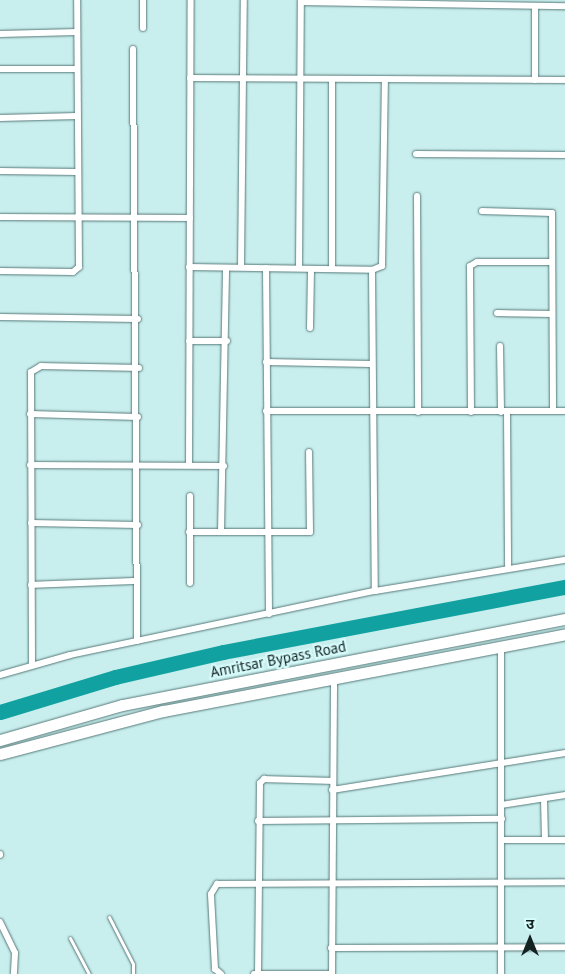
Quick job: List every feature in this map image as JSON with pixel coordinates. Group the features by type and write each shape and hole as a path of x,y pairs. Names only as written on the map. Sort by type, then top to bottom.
{"highway":[{"name":"Amritsar Bypass Road","path":"0,740 122,705 565,619"},
{"name":"Amritsar Bypass Road","path":"0,754 74,731 334,678 565,634"}],"street":[{"path":"0,272 77,270 77,0"},
{"path":"143,0 143,28"},
{"path":"189,465 191,0"},
{"path":"241,267 244,0"},
{"path":"299,268 302,79 301,1 565,6"},
{"path":"534,6 535,80"},
{"path":"0,34 77,32"},
{"path":"133,49 133,217 139,368 137,641"},
{"path":"0,69 77,69"},
{"path":"190,78 565,80"},
{"path":"332,80 332,270"},
{"path":"190,267 372,270 386,261 386,80"},
{"path":"0,118 77,116"},
{"path":"416,154 565,155"},
{"path":"0,171 77,172"},
{"path":"417,196 418,412"},
{"path":"482,212 550,211 554,411"},
{"path":"0,218 190,218"},
{"path":"471,412 470,266 477,262 551,262"},
{"path":"221,532 227,341 226,268"},
{"path":"266,268 269,614"},
{"path":"310,328 311,269"},
{"path":"372,270 371,412 375,591"},
{"path":"497,313 552,314"},
{"path":"0,316 138,319"},
{"path":"189,341 227,341"},
{"path":"500,346 504,412 508,569"},
{"path":"266,362 371,364"},
{"path":"32,664 30,375 36,367 139,368"},
{"path":"266,411 565,411"},
{"path":"30,414 138,417"},
{"path":"190,532 268,533 312,531 309,452"},
{"path":"30,465 224,466"},
{"path":"190,496 190,583"},
{"path":"31,524 138,525"},
{"path":"0,675 32,664 375,591 565,560"},
{"path":"31,585 137,581"},
{"path":"501,646 502,819 500,883 502,974"},
{"path":"254,974 332,974 334,678"},
{"path":"332,790 565,753"},
{"path":"258,974 260,884 258,821 262,780 332,780"},
{"path":"501,805 565,796"},
{"path":"544,799 545,840"},
{"path":"258,821 502,819"},
{"path":"501,840 565,840"},
{"path":"221,974 215,969 212,890 217,884 565,882"},
{"path":"0,922 16,953 14,974"},
{"path":"331,948 565,947"}],"lane":[{"path":"109,917 133,964 133,974"},
{"path":"70,938 89,974"}],"waterway":[{"path":"0,712 115,677 223,652 565,587"}]}
